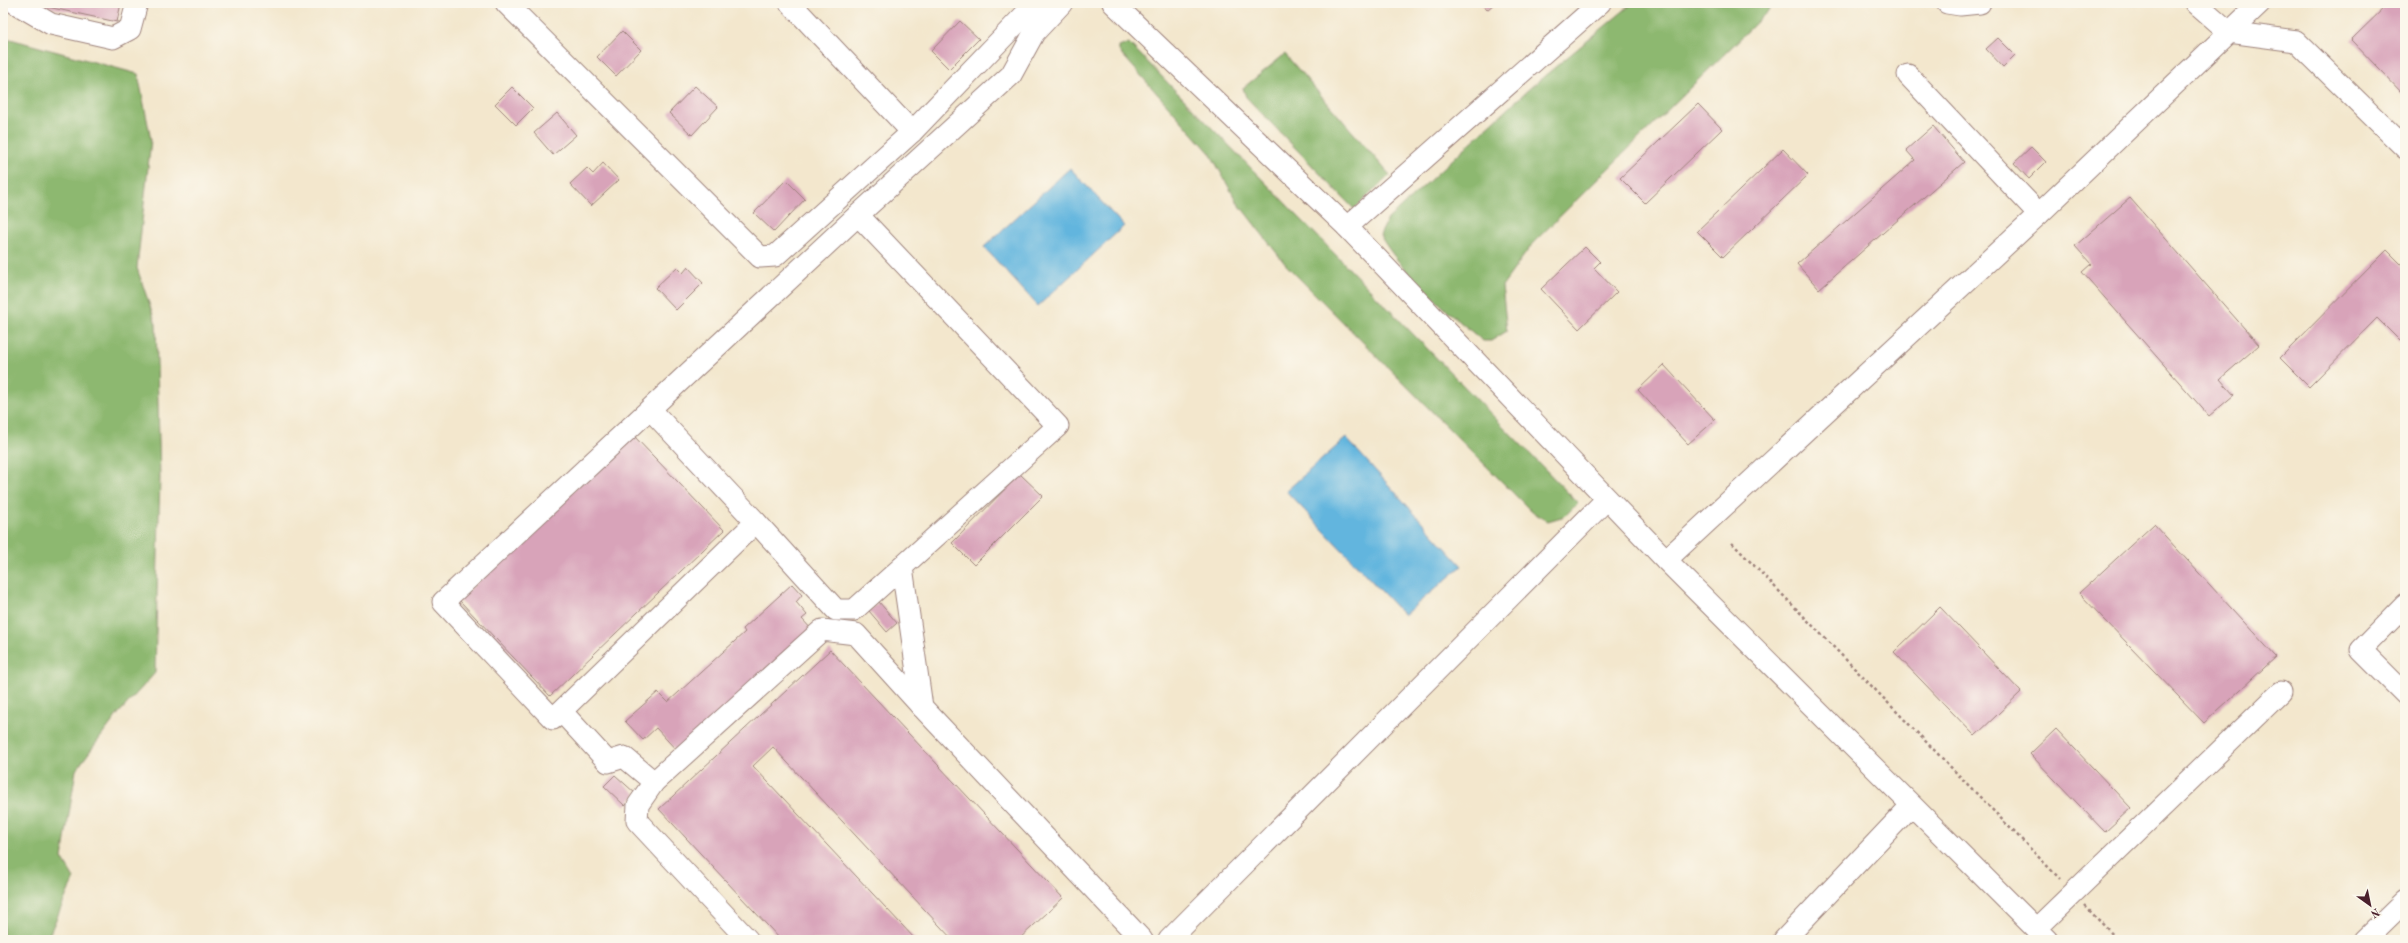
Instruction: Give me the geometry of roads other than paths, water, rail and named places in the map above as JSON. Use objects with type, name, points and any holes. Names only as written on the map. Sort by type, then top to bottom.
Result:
[{"type":"street","points":[[15,3],[51,24],[113,38],[130,29],[137,3]]},
{"type":"street","points":[[506,3],[760,257],[775,256],[912,132],[1036,3]]},
{"type":"street","points":[[790,3],[912,132]]},
{"type":"street","points":[[756,522],[562,712],[553,719],[443,602],[858,215],[1011,75],[1034,32],[1062,3]]},
{"type":"street","points":[[1112,3],[1347,227],[1666,560],[2041,934],[2074,894],[2281,692]]},
{"type":"street","points":[[1347,227],[1600,3]]},
{"type":"street","points":[[1947,3],[1960,6],[1980,3]]},
{"type":"street","points":[[2196,3],[2229,32],[2296,41],[2405,148]]},
{"type":"street","points":[[1666,560],[2038,214],[2260,3]]},
{"type":"street","points":[[1908,75],[2038,214]]},
{"type":"street","points":[[650,409],[836,610],[854,610],[1058,426],[858,215]]},
{"type":"street","points":[[1168,940],[1607,499]]},
{"type":"street","points":[[902,567],[922,707]]},
{"type":"street","points":[[2405,605],[2361,650],[2405,694]]},
{"type":"street","points":[[748,940],[637,822],[638,805],[654,782],[822,630],[856,634],[922,707],[1142,940]]},
{"type":"street","points":[[562,712],[608,762],[624,757],[654,782]]},
{"type":"street","points":[[1784,940],[1911,806]]},
{"type":"street","points":[[2365,940],[2405,901]]},
{"type":"water","points":[[1070,168],[1124,226],[1038,306],[984,247]]},
{"type":"water","points":[[1346,438],[1462,566],[1404,615],[1286,491]]}]
